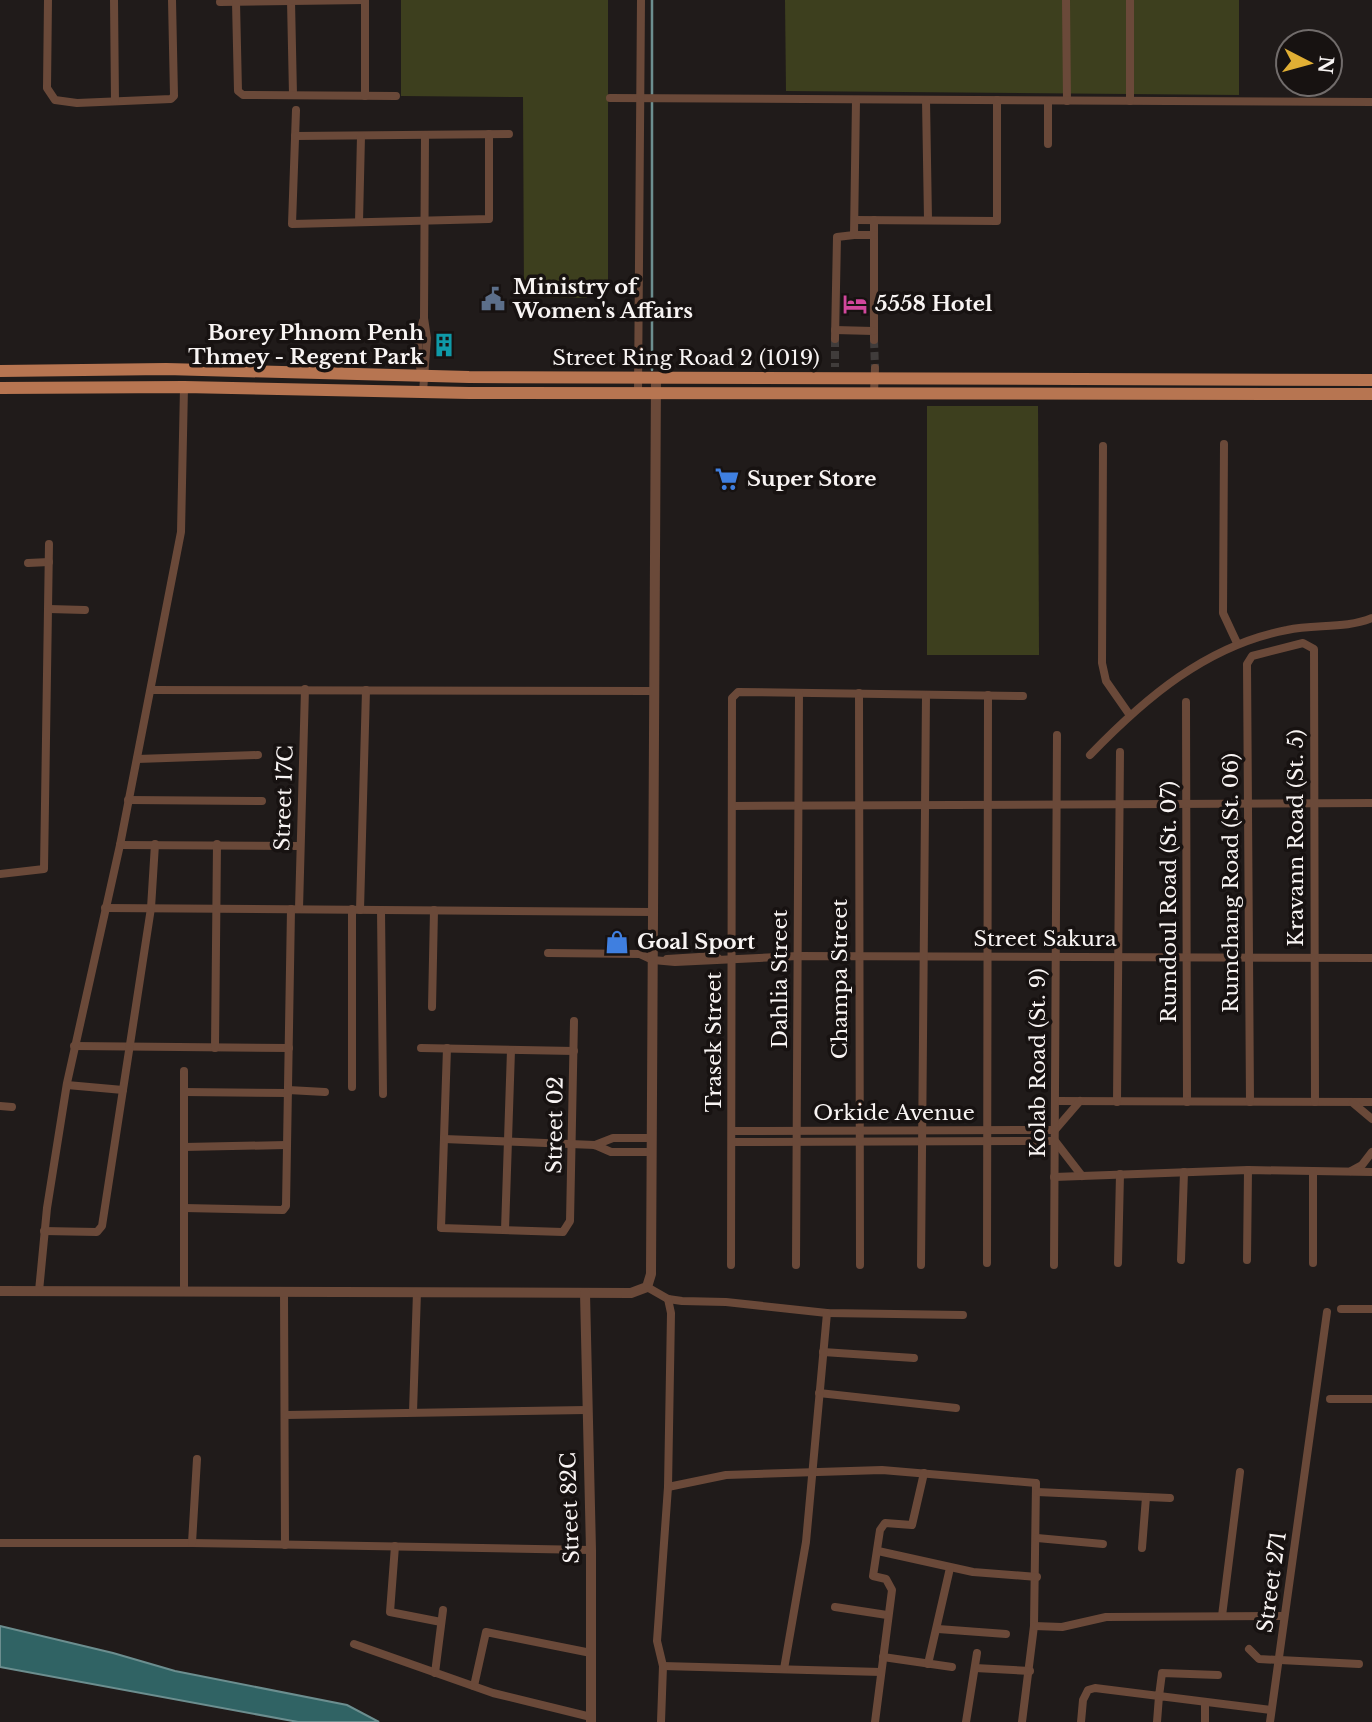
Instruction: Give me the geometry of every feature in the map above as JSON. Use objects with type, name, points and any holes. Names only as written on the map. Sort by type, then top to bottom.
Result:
[{"type":"main road","name":"Street Ring Road 2 (1019)","points":[[0,370],[155,369],[423,376],[638,377],[835,372],[1372,380]]},
{"type":"main road","name":"Street Ring Road 2 (1019)","points":[[0,388],[184,387],[638,393],[1372,394]]},
{"type":"street","points":[[48,0],[49,95],[55,100],[77,103],[170,99],[174,96],[172,0]]},
{"type":"street","points":[[114,0],[115,101]]},
{"type":"street","points":[[220,2],[365,0],[365,96]]},
{"type":"street","points":[[638,393],[641,0]]},
{"type":"street","points":[[1066,0],[1067,101]]},
{"type":"street","points":[[1130,0],[1130,101]]},
{"type":"street","points":[[291,1],[293,95]]},
{"type":"street","points":[[236,2],[238,91],[243,95],[396,96]]},
{"type":"street","points":[[610,99],[1372,102]]},
{"type":"street","points":[[854,235],[856,100]]},
{"type":"street","points":[[926,100],[928,220]]},
{"type":"street","points":[[855,220],[997,221],[997,100]]},
{"type":"street","points":[[1048,101],[1048,144]]},
{"type":"street","points":[[296,110],[292,224],[489,219],[489,134]]},
{"type":"street","points":[[295,136],[509,134]]},
{"type":"street","points":[[359,222],[361,135]]},
{"type":"street","points":[[423,392],[427,338],[424,318],[425,135]]},
{"type":"street","points":[[874,220],[874,235],[874,335],[835,335],[837,237],[874,235]]},
{"type":"street","points":[[874,393],[875,373]]},
{"type":"street","points":[[647,1287],[651,1274],[658,960],[653,912],[656,377]]},
{"type":"street","points":[[39,1291],[44,1231],[74,1046],[120,845],[181,532],[184,387]]},
{"type":"street","points":[[1224,444],[1223,612],[1237,643]]},
{"type":"street","points":[[1103,446],[1101,663],[1106,681],[1129,714]]},
{"type":"street","points":[[0,874],[44,869],[49,544]]},
{"type":"street","points":[[28,563],[49,562]]},
{"type":"street","points":[[49,609],[85,610]]},
{"type":"street","points":[[1090,755],[1129,714],[1185,673],[1237,643],[1287,630],[1350,624],[1372,617]]},
{"type":"street","name":"Kravann Road (St. 5)","points":[[1247,664],[1252,656],[1303,643],[1314,649],[1315,1102]]},
{"type":"street","name":"Rumchang Road (St. 06)","points":[[1247,664],[1250,1102]]},
{"type":"street","name":"Street 17C","points":[[184,1209],[283,1210],[286,1206],[289,1048],[305,689]]},
{"type":"street","points":[[151,690],[654,691]]},
{"type":"street","points":[[352,1087],[356,909],[366,690]]},
{"type":"street","points":[[799,693],[1023,696]]},
{"type":"street","name":"Trasek Street","points":[[731,1265],[732,698],[734,695],[799,693]]},
{"type":"street","name":"Dahlia Street","points":[[796,1265],[799,693]]},
{"type":"street","name":"Champa Street","points":[[859,693],[857,1142],[860,1265]]},
{"type":"street","points":[[921,1265],[926,695]]},
{"type":"street","points":[[987,1263],[988,695]]},
{"type":"street","name":"Rumdoul Road (St. 07)","points":[[1186,702],[1187,1102]]},
{"type":"street","name":"Kolab Road (St. 9)","points":[[1054,1265],[1057,735]]},
{"type":"street","points":[[1117,1101],[1119,752]]},
{"type":"street","points":[[137,759],[258,755]]},
{"type":"street","points":[[128,800],[262,802]]},
{"type":"street","points":[[732,806],[1372,803]]},
{"type":"street","points":[[44,1231],[100,1230],[151,908],[155,844]]},
{"type":"street","points":[[215,1048],[217,844]]},
{"type":"street","points":[[120,845],[300,846]]},
{"type":"street","points":[[104,908],[653,912]]},
{"type":"street","points":[[381,910],[383,1094]]},
{"type":"street","points":[[432,1007],[434,910]]},
{"type":"street","name":"Street Sakura","points":[[548,953],[640,954],[675,962],[715,961],[718,958]]},
{"type":"street","name":"Street Sakura","points":[[658,960],[675,956],[1372,958]]},
{"type":"street","name":"Street 02","points":[[505,1230],[563,1232],[568,1228],[574,1144],[574,1021]]},
{"type":"street","points":[[74,1046],[289,1048]]},
{"type":"street","points":[[421,1048],[574,1051]]},
{"type":"street","points":[[447,1048],[441,1228],[505,1230],[512,1050]]},
{"type":"street","points":[[184,1071],[184,1292]]},
{"type":"street","points":[[67,1085],[123,1090]]},
{"type":"street","points":[[184,1092],[325,1092]]},
{"type":"street","points":[[1055,1101],[1372,1102]]},
{"type":"street","points":[[1055,1130],[1080,1101]]},
{"type":"street","points":[[1353,1103],[1372,1119]]},
{"type":"street","points":[[0,1106],[12,1107]]},
{"type":"street","name":"Orkide Avenue","points":[[732,1131],[1055,1130]]},
{"type":"street","points":[[595,1145],[613,1138],[652,1139]]},
{"type":"street","points":[[444,1139],[595,1145],[611,1152],[652,1152]]},
{"type":"street","points":[[1055,1141],[1082,1176]]},
{"type":"street","name":"Orkide Avenue","points":[[732,1142],[1055,1141]]},
{"type":"street","points":[[184,1147],[286,1145]]},
{"type":"street","points":[[1348,1172],[1362,1164],[1372,1152]]},
{"type":"street","points":[[1055,1177],[1248,1170],[1372,1172]]},
{"type":"street","points":[[1247,1260],[1248,1170]]},
{"type":"street","points":[[1313,1171],[1313,1264]]},
{"type":"street","points":[[1181,1260],[1184,1172]]},
{"type":"street","points":[[1118,1263],[1120,1174]]},
{"type":"street","points":[[0,1291],[631,1293],[647,1287]]},
{"type":"street","points":[[647,1287],[668,1299],[827,1313],[963,1315]]},
{"type":"street","points":[[284,1292],[285,1545]]},
{"type":"street","points":[[413,1412],[417,1292]]},
{"type":"street","name":"Street 82C","points":[[585,1293],[586,1410],[592,1550],[591,1719]]},
{"type":"street","points":[[661,1722],[663,1666],[657,1641],[668,1487],[671,1313],[668,1299]]},
{"type":"street","points":[[1341,1309],[1372,1309]]},
{"type":"street","name":"Street 271","points":[[1270,1722],[1327,1312]]},
{"type":"street","points":[[784,1669],[814,1474],[827,1313]]},
{"type":"street","points":[[823,1352],[914,1358]]},
{"type":"street","points":[[819,1393],[956,1408]]},
{"type":"street","points":[[1330,1399],[1372,1399]]},
{"type":"street","points":[[286,1415],[586,1410]]},
{"type":"street","points":[[192,1542],[197,1459]]},
{"type":"street","points":[[668,1487],[726,1475],[882,1470],[1032,1482],[1037,1492],[1037,1577],[1030,1671],[1022,1722]]},
{"type":"street","points":[[1222,1616],[1240,1472]]},
{"type":"street","points":[[875,1722],[891,1584],[873,1576],[882,1525],[912,1525],[924,1473]]},
{"type":"street","points":[[1037,1492],[1170,1498]]},
{"type":"street","points":[[1142,1548],[1146,1497]]},
{"type":"street","points":[[1037,1538],[1103,1544]]},
{"type":"street","points":[[0,1543],[192,1542],[592,1550]]},
{"type":"street","points":[[395,1546],[390,1612],[441,1622]]},
{"type":"street","points":[[878,1551],[950,1568],[1037,1577]]},
{"type":"street","points":[[928,1664],[950,1568]]},
{"type":"street","points":[[835,1607],[887,1615]]},
{"type":"street","points":[[435,1673],[443,1610]]},
{"type":"street","points":[[1034,1626],[1062,1627],[1105,1617],[1284,1616]]},
{"type":"street","points":[[938,1629],[1006,1634]]},
{"type":"street","points":[[474,1686],[486,1632],[591,1653]]},
{"type":"street","points":[[354,1644],[474,1686],[591,1719]]},
{"type":"street","points":[[1249,1649],[1259,1659],[1359,1664]]},
{"type":"street","points":[[965,1722],[977,1653]]},
{"type":"street","points":[[883,1657],[952,1667]]},
{"type":"street","points":[[663,1666],[881,1672]]},
{"type":"street","points":[[975,1668],[1030,1671]]},
{"type":"street","points":[[1157,1722],[1162,1672],[1218,1675]]},
{"type":"street","points":[[1081,1722],[1083,1700],[1088,1690],[1095,1688],[1271,1710]]},
{"type":"street","points":[[1205,1703],[1205,1722]]},
{"type":"green space","points":[[401,0],[608,0],[608,289],[588,289],[587,298],[524,297],[523,97],[401,96]]},
{"type":"green space","points":[[785,0],[1239,0],[1239,95],[786,91]]},
{"type":"green space","points":[[927,406],[1038,406],[1039,655],[927,655]]},
{"type":"water","points":[[0,1626],[175,1671],[347,1705],[379,1722],[298,1722],[0,1667]]},
{"type":"waterway","points":[[652,0],[652,95]]},
{"type":"waterway","points":[[652,101],[652,370]]},
{"type":"tunnel","points":[[835,339],[835,367]]},
{"type":"tunnel","points":[[874,340],[875,368]]},
{"type":"place","name":"Ministry of Women's Affairs","points":[[493,299]]},
{"type":"place","name":"5558 Hotel","points":[[855,304]]},
{"type":"place","name":"Borey Phnom Penh Thmey - Regent Park","points":[[444,345]]},
{"type":"place","name":"Super Store","points":[[727,479]]},
{"type":"place","name":"Goal Sport","points":[[617,942]]}]
